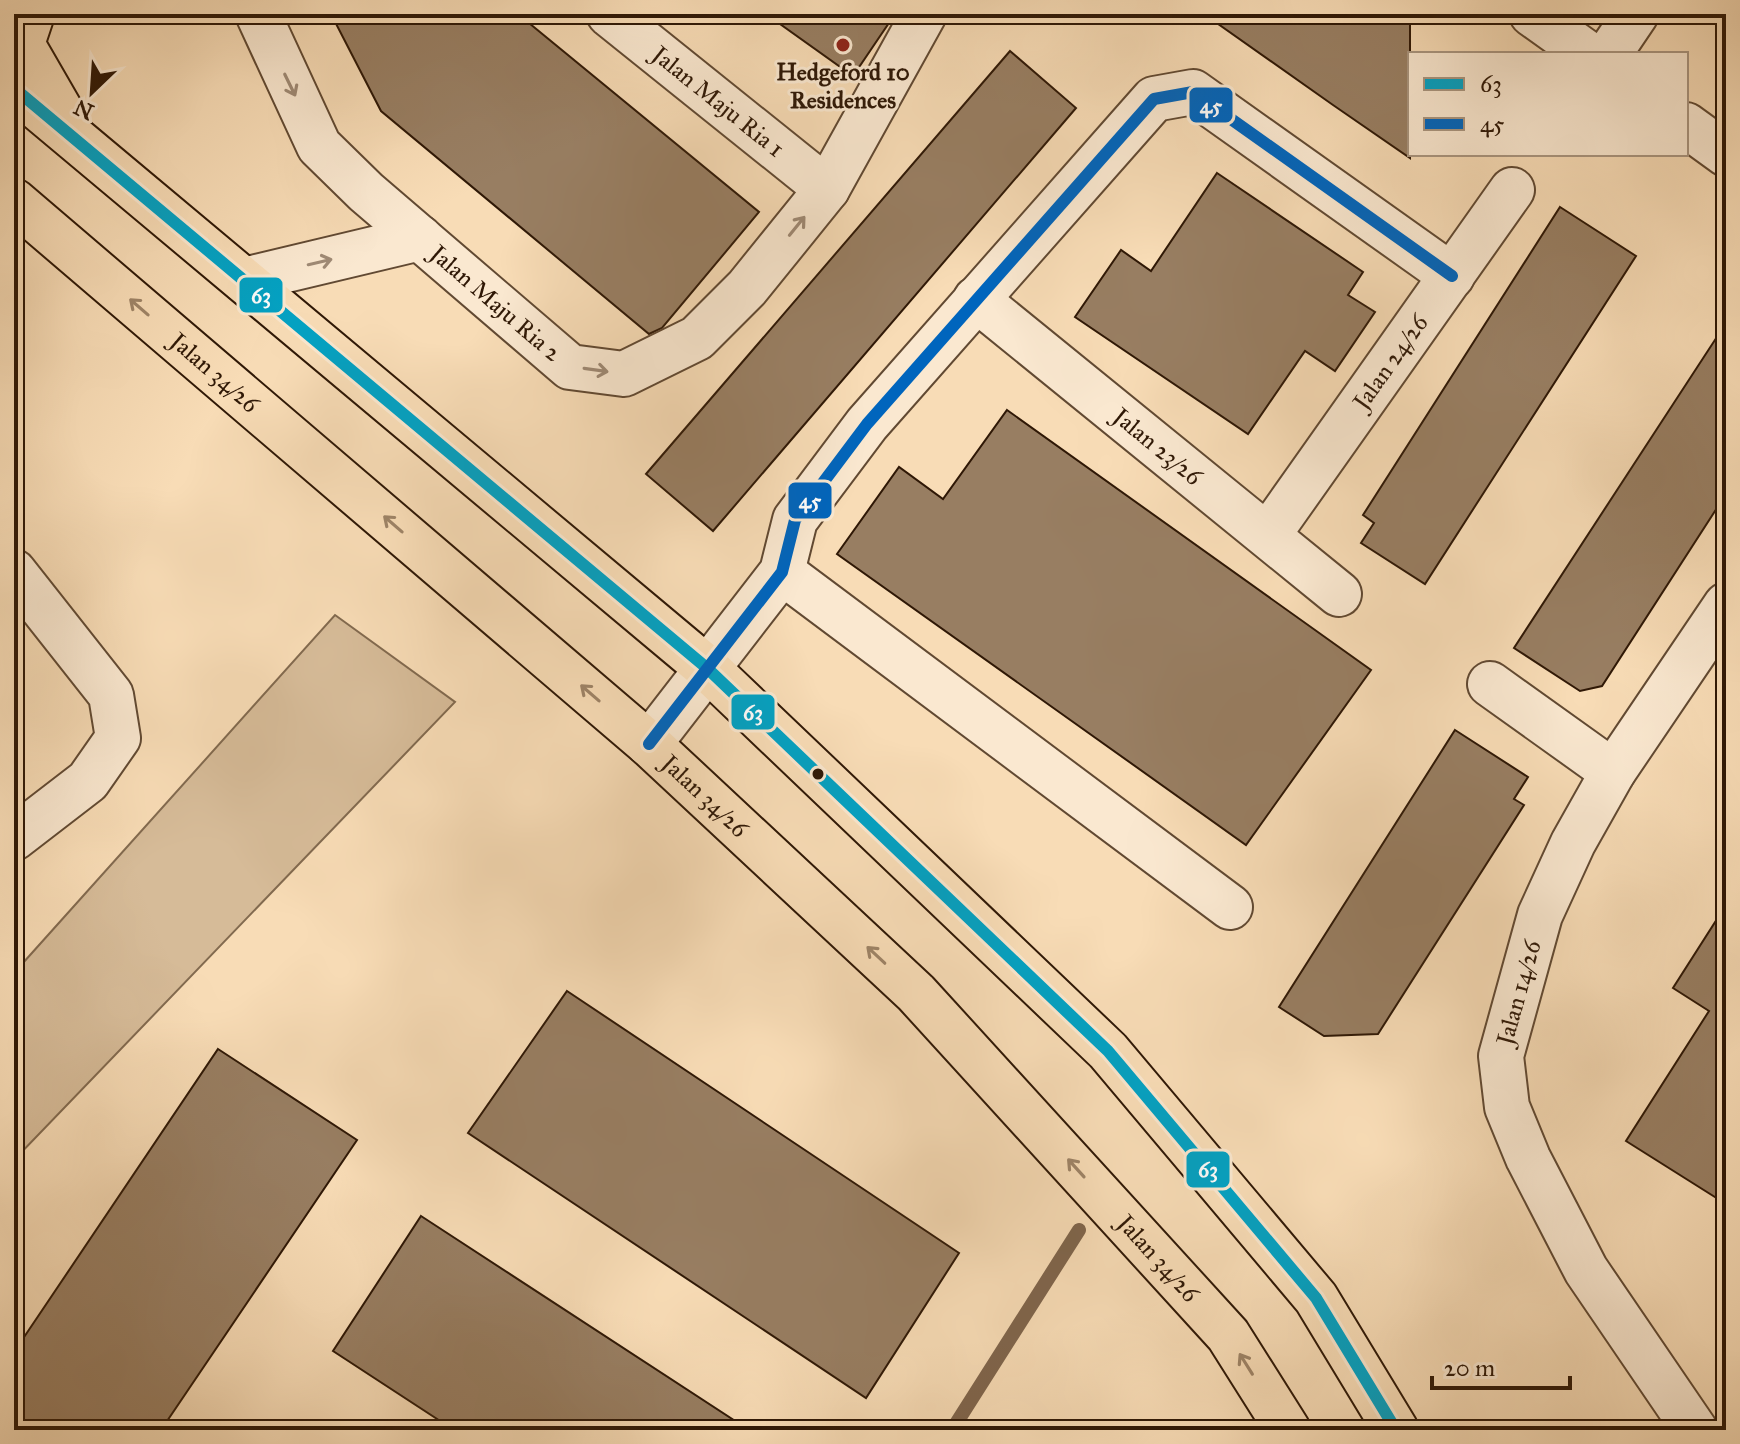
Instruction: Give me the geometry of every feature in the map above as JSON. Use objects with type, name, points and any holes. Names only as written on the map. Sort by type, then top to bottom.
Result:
[{"type":"main road","points":[[32,14],[22,44],[54,103],[93,155]]},
{"type":"main road","points":[[14,88],[708,669],[1108,1051],[1316,1298],[1396,1430]]},
{"type":"main road","name":"Jalan 34/26","points":[[14,201],[649,744],[916,993],[1228,1335],[1288,1430]]},
{"type":"street","name":"Jalan Maju Ria 2","points":[[258,14],[319,146],[570,367],[624,374],[697,338],[747,288],[827,189],[924,14]]},
{"type":"street","name":"Jalan Maju Ria 1","points":[[609,14],[827,189]]},
{"type":"street","points":[[1532,14],[1585,52]]},
{"type":"street","points":[[1610,52],[1636,14]]},
{"type":"street","points":[[649,744],[782,572],[795,520],[867,424],[1154,99],[1193,92],[1452,276]]},
{"type":"street","name":"Jalan 24/26","points":[[1268,535],[1512,190]]},
{"type":"street","points":[[244,280],[420,238]]},
{"type":"street","name":"Jalan 23/26","points":[[976,299],[1339,594]]},
{"type":"street","points":[[14,572],[111,695],[118,738],[88,781],[14,838]]},
{"type":"street","points":[[782,572],[1230,907]]},
{"type":"street","name":"Jalan 14/26","points":[[1695,1430],[1586,1270],[1528,1158],[1507,1107],[1501,1056],[1518,984],[1540,915],[1613,772],[1726,605]]},
{"type":"street","points":[[1490,684],[1613,772]]},
{"type":"shaded area","points":[[335,615],[455,702],[14,1160],[14,973]]},
{"type":"building","points":[[331,14],[518,14],[759,212],[662,328],[649,334],[381,111]]},
{"type":"building","name":"Hedgeford 10 Residences","points":[[766,14],[895,14],[853,76]]},
{"type":"building","points":[[1204,14],[1410,14],[1410,158]]},
{"type":"building","points":[[1010,51],[1076,108],[713,531],[646,474]]},
{"type":"building","points":[[1217,173],[1363,272],[1348,295],[1375,312],[1335,371],[1305,351],[1248,434],[1075,317],[1121,250],[1151,271]]},
{"type":"building","points":[[1560,207],[1636,256],[1425,584],[1361,543],[1374,523],[1363,515]]},
{"type":"building","points":[[1726,323],[1726,494],[1602,686],[1580,691],[1514,648]]},
{"type":"building","points":[[1007,410],[1371,670],[1246,845],[837,554],[899,467],[943,499]]},
{"type":"building","points":[[1455,730],[1528,777],[1514,799],[1524,805],[1378,1034],[1324,1036],[1279,1007]]},
{"type":"building","points":[[1726,905],[1726,1204],[1626,1141],[1709,1011],[1673,988]]},
{"type":"building","points":[[567,991],[959,1253],[866,1398],[468,1133]]},
{"type":"building","points":[[218,1049],[357,1140],[161,1430],[14,1430],[14,1352]]},
{"type":"building","points":[[421,1216],[749,1430],[454,1430],[333,1351]]},
{"type":"waterway","points":[[952,1430],[1079,1230]]},
{"type":"transit line","name":"63","points":[[14,88],[708,669],[1108,1051],[1316,1298],[1396,1430]]},
{"type":"transit line","name":"45","points":[[649,744],[782,572],[795,520],[867,424],[1154,99],[1193,92],[1452,276]]},
{"type":"place","name":"Hedgeford 10 Residences","points":[[843,45]]}]
